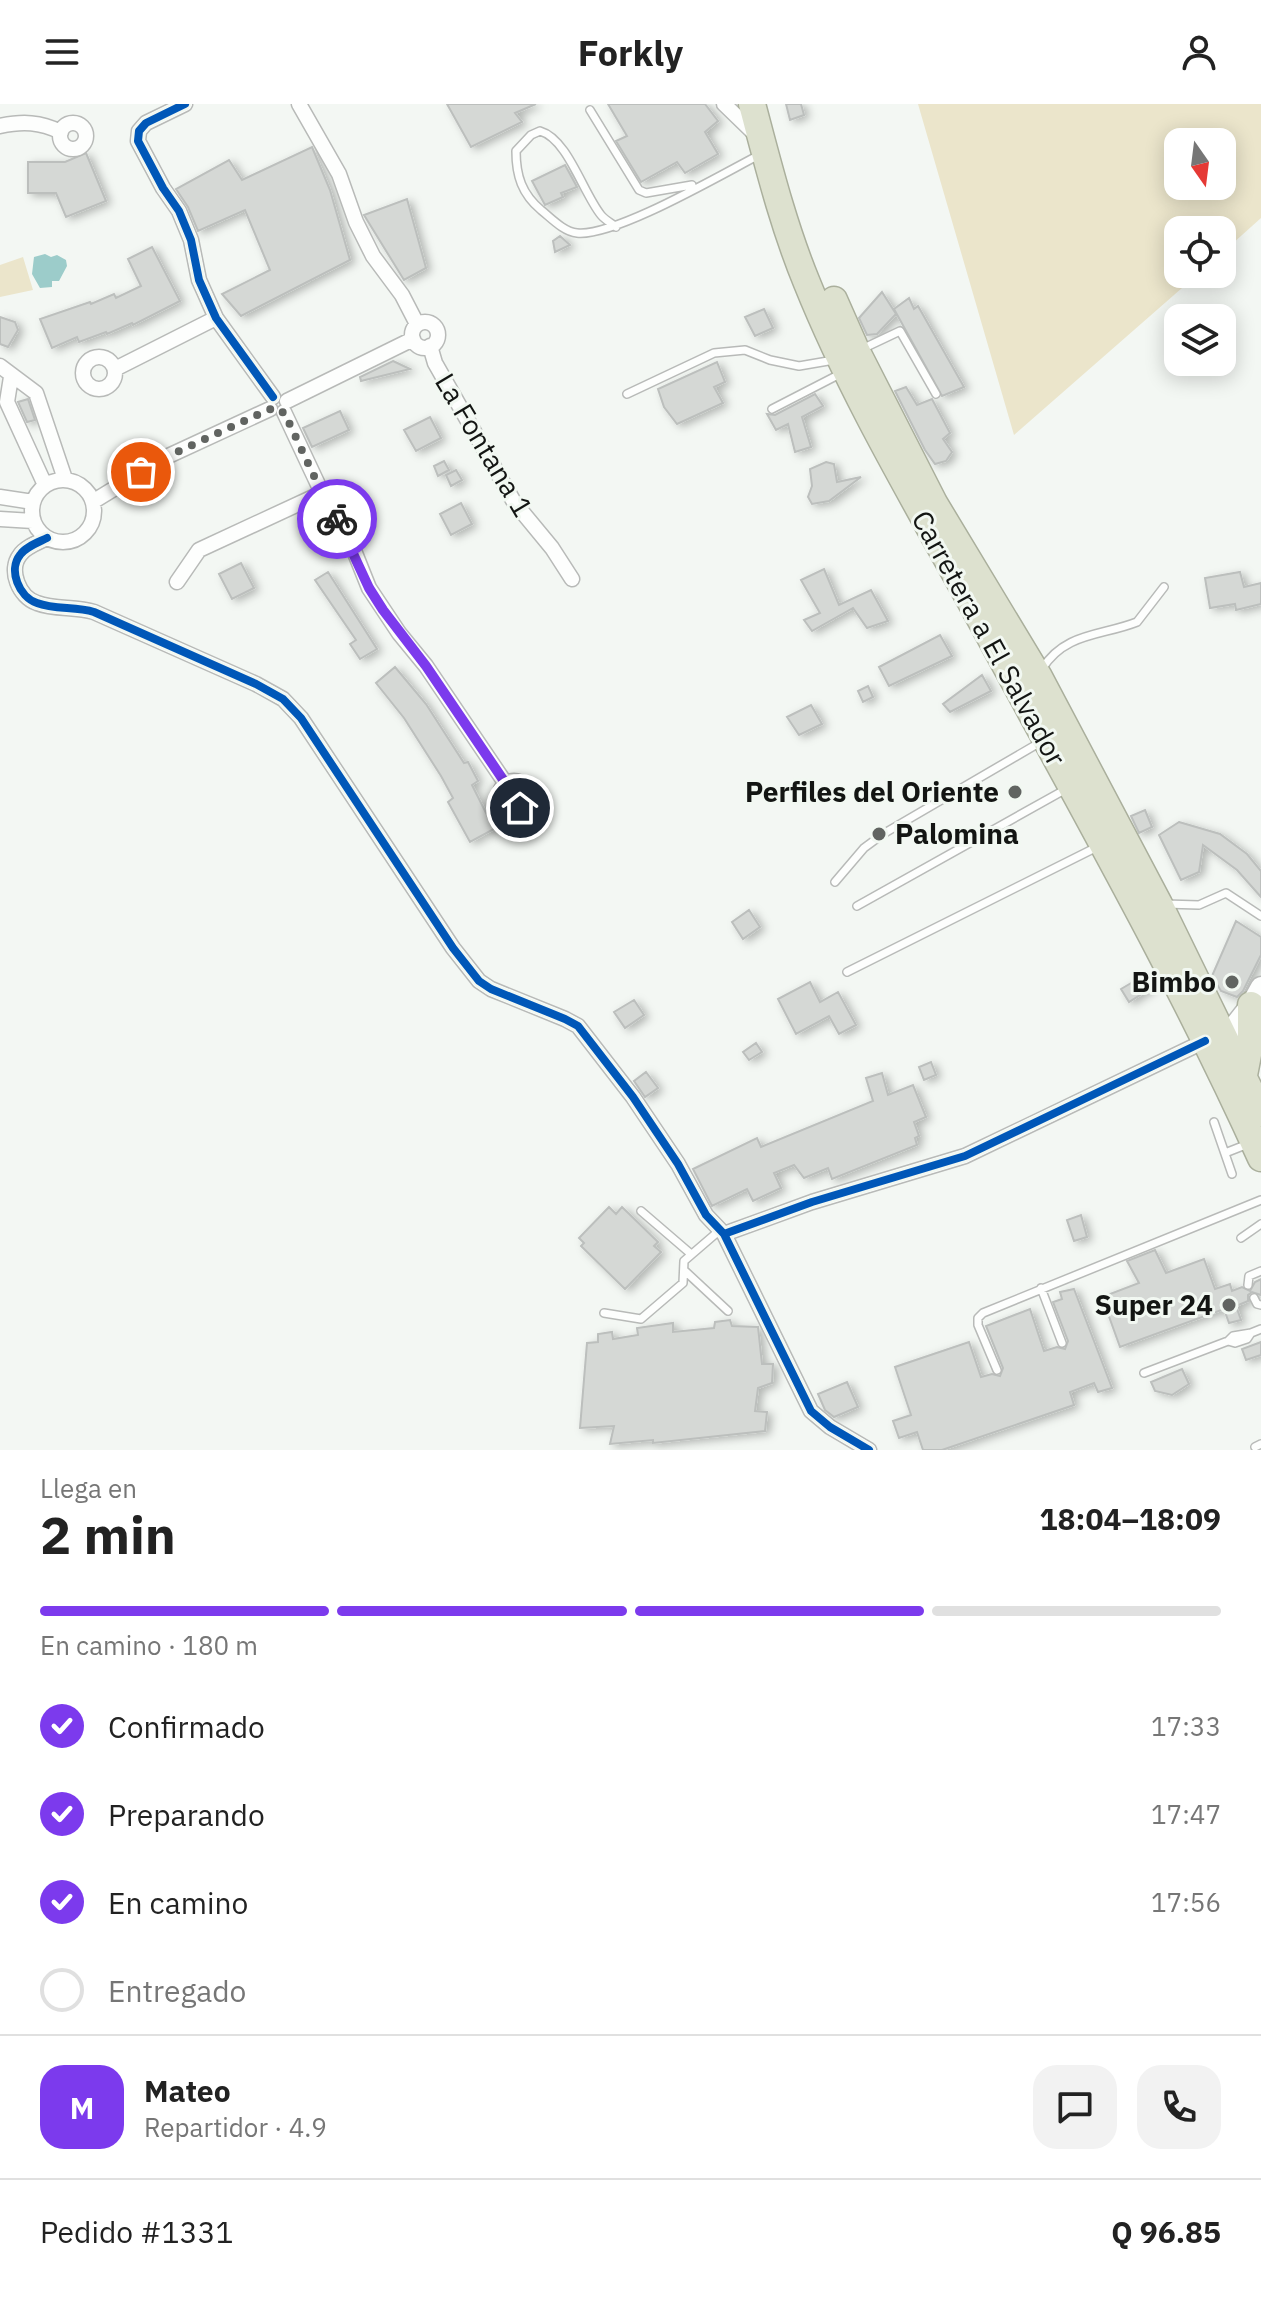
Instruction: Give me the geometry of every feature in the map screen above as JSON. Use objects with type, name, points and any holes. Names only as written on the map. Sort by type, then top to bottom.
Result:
[{"type":"highway","name":"Carretera a El Salvador","points":[[752,104],[806,282],[848,361],[1039,677],[1103,843],[1216,1033],[1250,1077],[1261,1113]]},
{"type":"highway","name":"Carretera a El Salvador","points":[[766,104],[780,156],[822,274],[848,361],[884,448],[1044,740],[1082,784],[1159,904],[1216,1033],[1257,1150]]},
{"type":"highway","points":[[1027,709],[1037,701],[1041,703],[1077,763],[1082,784]]},
{"type":"highway","points":[[1216,1033],[1236,1020],[1256,999]]},
{"type":"highway","points":[[1250,1077],[1256,999]]},
{"type":"street","points":[[185,104],[146,123],[139,131],[138,141],[179,211],[191,240],[199,280],[216,318],[278,405],[340,524],[369,588],[506,784]]},
{"type":"street","points":[[92,498],[164,458],[278,405],[415,332],[425,322],[436,328],[436,340],[430,346],[422,347],[415,332],[402,295],[373,256],[356,222],[339,174],[299,104]]},
{"type":"street","points":[[724,104],[763,146]]},
{"type":"street","points":[[0,126],[26,122],[43,124],[61,132]]},
{"type":"street","points":[[115,369],[216,318]]},
{"type":"street","name":"La Fontana 1","points":[[430,346],[435,363],[514,502],[552,548],[572,579]]},
{"type":"street","points":[[6,372],[36,393],[65,479]]},
{"type":"street","points":[[6,372],[7,402],[45,485]]},
{"type":"street","points":[[65,479],[77,482],[92,498],[94,520],[83,536],[65,542],[47,538],[33,521],[33,502],[45,485],[65,479]]},
{"type":"street","points":[[177,582],[199,550],[322,493]]},
{"type":"street","points":[[0,497],[33,502]]},
{"type":"street","points":[[0,519],[33,521]]},
{"type":"street","points":[[47,538],[20,553],[15,567],[16,582],[26,596],[36,603],[79,607],[94,612],[256,684],[283,699],[301,718],[453,948],[479,981],[578,1026],[612,1067],[656,1130],[706,1215],[722,1232],[811,1411],[830,1427],[869,1450]]},
{"type":"street","points":[[722,1232],[965,1156],[1216,1033]]},
{"type":"lane","points":[[590,110],[639,190],[646,193],[702,183]]},
{"type":"lane","points":[[616,227],[602,216],[561,147],[550,136],[540,131],[531,135],[516,151],[516,169],[529,200],[561,226],[575,233],[616,227],[702,183],[763,146]]},
{"type":"lane","points":[[772,409],[900,331],[936,394]]},
{"type":"lane","points":[[627,394],[714,353],[745,350],[770,360],[799,366],[848,361]]},
{"type":"lane","points":[[1039,677],[1045,664],[1065,645],[1100,630],[1137,622],[1164,587]]},
{"type":"lane","points":[[835,882],[864,848],[883,834],[1044,740]]},
{"type":"lane","points":[[857,906],[1082,784]]},
{"type":"lane","points":[[847,972],[1103,843]]},
{"type":"lane","points":[[1159,904],[1199,905],[1226,893],[1261,916]]},
{"type":"lane","points":[[1214,1122],[1232,1174]]},
{"type":"lane","points":[[1225,1153],[1257,1150]]},
{"type":"lane","points":[[997,1370],[978,1325],[978,1318],[983,1313],[1261,1200]]},
{"type":"lane","points":[[641,1211],[691,1254]]},
{"type":"lane","points":[[1241,1238],[1261,1224]]},
{"type":"lane","points":[[604,1313],[641,1319],[683,1283],[684,1261],[722,1232]]},
{"type":"lane","points":[[685,1271],[728,1311]]},
{"type":"lane","points":[[1248,1285],[1249,1276],[1261,1271]]},
{"type":"lane","points":[[1041,1288],[1062,1343]]},
{"type":"lane","points":[[1254,1298],[1261,1305]]},
{"type":"lane","points":[[1144,1373],[1228,1341],[1233,1336],[1261,1329]]},
{"type":"shaded area","points":[[918,104],[1261,104],[1261,218],[1236,240],[1236,216],[1164,216],[1164,288],[1182,288],[1014,435]]},
{"type":"shaded area","points":[[23,257],[33,290],[0,297],[0,265]]},
{"type":"water","points":[[45,254],[51,257],[57,255],[66,260],[67,266],[59,281],[52,281],[52,287],[40,288],[32,274],[34,257]]},
{"type":"building","points":[[447,104],[536,104],[515,113],[522,122],[471,147]]},
{"type":"building","points":[[608,104],[705,104],[718,121],[705,132],[718,154],[685,173],[677,162],[641,182],[616,141],[627,136]]},
{"type":"building","points":[[786,104],[801,104],[804,115],[790,120]]},
{"type":"building","points":[[312,147],[330,190],[350,260],[241,316],[222,294],[270,270],[245,210],[198,231],[176,189],[229,160],[242,180]]},
{"type":"building","points":[[86,153],[106,201],[66,217],[56,193],[28,193],[28,162],[65,162]]},
{"type":"building","points":[[565,165],[577,187],[561,193],[563,197],[545,205],[532,181]]},
{"type":"building","points":[[407,199],[426,268],[404,280],[364,215]]},
{"type":"building","points":[[560,236],[570,245],[555,252],[553,241]]},
{"type":"building","points":[[152,247],[180,301],[133,325],[79,342],[77,337],[52,348],[40,319],[114,294],[116,298],[141,286],[128,259]]},
{"type":"building","points":[[882,292],[896,314],[877,334],[867,335],[859,318]]},
{"type":"building","points":[[909,298],[914,309],[918,306],[964,387],[942,396],[894,309]]},
{"type":"building","points":[[764,309],[773,328],[755,336],[745,317]]},
{"type":"building","points":[[0,317],[15,322],[18,330],[8,347],[0,344]]},
{"type":"building","points":[[393,361],[410,369],[361,381],[360,377]]},
{"type":"building","points":[[717,362],[725,382],[714,387],[723,403],[677,424],[664,407],[658,389]]},
{"type":"building","points":[[906,387],[917,405],[932,399],[950,433],[943,439],[952,452],[946,461],[935,464],[925,450],[895,391]]},
{"type":"building","points":[[815,394],[823,406],[802,417],[811,447],[795,452],[788,424],[776,430],[767,414],[775,415]]},
{"type":"building","points":[[28,399],[35,420],[27,422],[18,402]]},
{"type":"building","points":[[340,411],[349,430],[312,447],[303,428]]},
{"type":"building","points":[[430,417],[441,438],[416,451],[404,430]]},
{"type":"building","points":[[444,461],[449,470],[438,476],[434,466]]},
{"type":"building","points":[[826,462],[834,464],[837,482],[861,477],[829,501],[812,504],[808,497],[812,486],[810,469]]},
{"type":"building","points":[[456,470],[462,480],[451,486],[446,475]]},
{"type":"building","points":[[461,503],[472,524],[451,535],[440,514]]},
{"type":"building","points":[[241,563],[254,588],[232,599],[219,574]]},
{"type":"building","points":[[824,569],[839,605],[871,590],[888,621],[867,628],[853,608],[812,631],[804,620],[820,613],[801,580]]},
{"type":"building","points":[[328,572],[377,649],[360,659],[350,644],[356,640],[315,580]]},
{"type":"building","points":[[1240,572],[1244,587],[1261,583],[1261,604],[1236,610],[1235,604],[1210,608],[1205,578]]},
{"type":"building","points":[[940,635],[952,656],[889,686],[879,667]]},
{"type":"building","points":[[395,667],[426,704],[478,781],[472,785],[494,829],[470,842],[448,802],[453,798],[441,776],[404,718],[376,683]]},
{"type":"building","points":[[982,675],[991,691],[950,712],[943,704]]},
{"type":"building","points":[[868,686],[873,697],[863,702],[858,691]]},
{"type":"building","points":[[811,705],[822,724],[799,735],[787,717]]},
{"type":"building","points":[[1145,810],[1152,827],[1139,833],[1131,816]]},
{"type":"building","points":[[1179,822],[1220,834],[1247,854],[1261,871],[1261,897],[1237,870],[1203,845],[1199,872],[1181,880],[1159,835]]},
{"type":"building","points":[[749,910],[760,927],[743,939],[732,922]]},
{"type":"building","points":[[1236,921],[1261,937],[1261,955],[1237,997],[1221,991],[1212,976]]},
{"type":"building","points":[[1143,976],[1151,988],[1129,1002],[1121,989]]},
{"type":"building","points":[[810,982],[820,1002],[838,992],[856,1025],[839,1034],[829,1016],[796,1034],[778,999]]},
{"type":"building","points":[[634,1000],[644,1015],[625,1028],[614,1012]]},
{"type":"building","points":[[756,1043],[762,1052],[749,1060],[743,1052]]},
{"type":"building","points":[[931,1062],[936,1075],[924,1080],[919,1067]]},
{"type":"building","points":[[646,1072],[658,1088],[645,1097],[634,1081]]},
{"type":"building","points":[[882,1073],[888,1095],[913,1085],[926,1117],[914,1122],[919,1136],[915,1138],[917,1145],[832,1179],[828,1168],[804,1178],[794,1165],[774,1173],[781,1188],[753,1201],[747,1189],[712,1206],[693,1169],[757,1138],[761,1147],[873,1101],[866,1078]]},
{"type":"building","points":[[609,1207],[616,1214],[622,1207],[658,1242],[654,1246],[661,1252],[625,1289],[581,1246],[584,1243],[579,1238]]},
{"type":"building","points":[[1081,1215],[1087,1237],[1074,1241],[1067,1220]]},
{"type":"building","points":[[1155,1250],[1166,1273],[1204,1259],[1215,1289],[1230,1284],[1232,1291],[1242,1287],[1250,1291],[1261,1279],[1261,1295],[1252,1292],[1248,1295],[1248,1301],[1236,1306],[1241,1320],[1229,1323],[1224,1309],[1120,1347],[1102,1297],[1139,1283],[1127,1261]]},
{"type":"building","points":[[1074,1289],[1112,1388],[1098,1392],[1094,1383],[1070,1392],[1074,1405],[942,1450],[923,1450],[917,1432],[899,1438],[893,1421],[911,1415],[895,1367],[969,1342],[981,1377],[992,1374],[1000,1376],[1003,1368],[986,1326],[1030,1309],[1044,1351],[1057,1347],[1065,1349],[1068,1341],[1053,1302],[1062,1299],[1060,1292]]},
{"type":"building","points":[[730,1320],[732,1326],[758,1327],[762,1364],[773,1364],[772,1383],[758,1388],[755,1411],[767,1412],[765,1431],[653,1443],[653,1440],[610,1444],[614,1426],[580,1428],[587,1343],[598,1342],[598,1334],[612,1332],[613,1339],[638,1335],[637,1328],[673,1323],[673,1332],[714,1328],[715,1322]]},
{"type":"building","points":[[1261,1342],[1261,1355],[1246,1360],[1242,1349]]},
{"type":"building","points":[[1182,1369],[1189,1384],[1172,1395],[1155,1391],[1151,1382]]},
{"type":"building","points":[[847,1382],[858,1407],[834,1417],[825,1410],[818,1394]]},
{"type":"cycle path","points":[[185,104],[146,123],[139,131],[138,141],[179,211],[191,240],[199,280],[216,318],[273,397]]},
{"type":"cycle path","points":[[47,538],[25,550],[15,568],[17,582],[31,600],[51,607],[94,612],[256,684],[283,699],[301,718],[453,948],[479,981],[578,1026],[633,1097],[678,1164],[706,1215],[724,1234],[811,1411],[830,1427],[869,1450]]},
{"type":"cycle path","points":[[724,1234],[812,1202],[965,1156],[1205,1041]]},
{"type":"way so far","points":[[141,472],[164,458],[270,409],[276,414],[284,412],[337,519]]},
{"type":"place","name":"Perfiles del Oriente","points":[[1015,792]]},
{"type":"place","name":"Palomina","points":[[879,834]]},
{"type":"place","name":"Bimbo","points":[[1232,982]]},
{"type":"place","name":"Super 24","points":[[1229,1305]]},
{"type":"route","points":[[337,519],[369,588],[383,610],[426,666],[506,784],[500,795],[503,804],[511,809],[520,808]]}]
